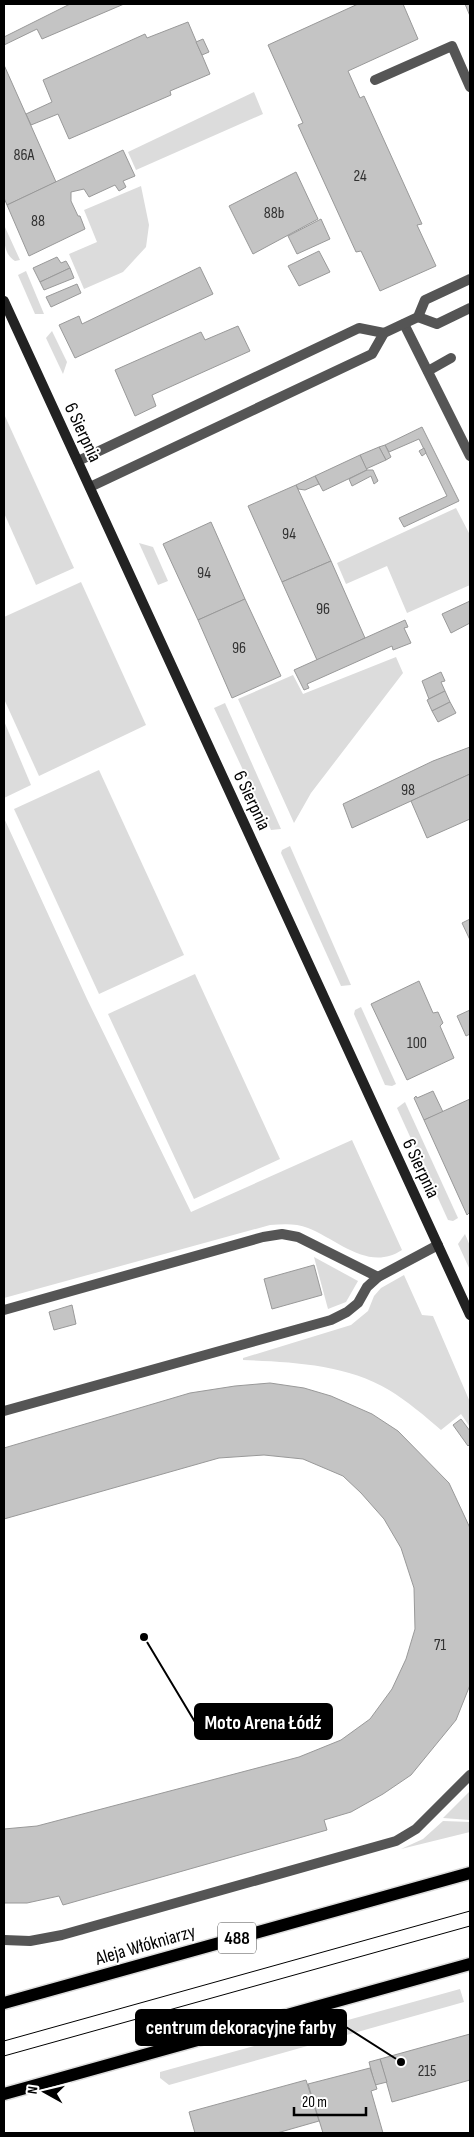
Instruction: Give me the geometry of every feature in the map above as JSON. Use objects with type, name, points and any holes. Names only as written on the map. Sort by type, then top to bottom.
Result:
[{"type":"main road","name":"Aleja Włókniarzy","points":[[4,2003],[470,1873]]},
{"type":"main road","points":[[4,2094],[470,1964]]},
{"type":"street","name":"6 Sierpnia","points":[[4,301],[470,1315]]},
{"type":"lane","points":[[375,80],[452,46],[470,87]]},
{"type":"lane","points":[[78,461],[360,328],[384,333],[404,324],[418,317],[425,300],[470,279]]},
{"type":"lane","points":[[418,317],[436,324],[470,308]]},
{"type":"lane","points":[[404,324],[470,456]]},
{"type":"lane","points":[[90,486],[372,354],[384,333]]},
{"type":"lane","points":[[428,371],[451,358]]},
{"type":"lane","points":[[4,1310],[263,1237],[282,1234],[298,1237],[378,1277]]},
{"type":"lane","points":[[4,1411],[331,1320],[358,1304],[367,1287],[378,1277],[438,1245]]},
{"type":"lane","points":[[4,1940],[30,1941],[70,1933],[396,1841],[416,1829],[470,1775]]},
{"type":"shaded area","points":[[254,92],[263,114],[136,170],[128,152]]},
{"type":"shaded area","points":[[141,186],[149,225],[146,247],[123,272],[84,289],[69,254],[97,242],[84,210]]},
{"type":"shaded area","points":[[4,225],[20,260],[15,261],[6,250]]},
{"type":"shaded area","points":[[26,271],[44,314],[35,314],[18,275]]},
{"type":"shaded area","points":[[52,331],[67,362],[63,374],[46,338]]},
{"type":"shaded area","points":[[4,414],[74,568],[36,585],[4,513]]},
{"type":"shaded area","points":[[456,508],[470,535],[470,585],[407,613],[387,566],[346,584],[337,563]]},
{"type":"shaded area","points":[[139,543],[153,547],[168,581],[158,585]]},
{"type":"shaded area","points":[[81,582],[146,725],[39,776],[4,699],[4,617]]},
{"type":"shaded area","points":[[396,657],[403,673],[311,793],[294,823],[238,699],[293,675],[303,694]]},
{"type":"shaded area","points":[[225,703],[281,829],[271,830],[214,708]]},
{"type":"shaded area","points":[[4,721],[31,785],[4,798]]},
{"type":"shaded area","points":[[99,770],[184,955],[99,994],[14,809]]},
{"type":"shaded area","points":[[4,818],[87,999],[191,1212],[352,1140],[402,1250],[390,1256],[378,1258],[366,1256],[354,1252],[303,1226],[289,1224],[270,1225],[4,1298]]},
{"type":"shaded area","points":[[290,846],[351,985],[341,986],[281,853],[282,850]]},
{"type":"shaded area","points":[[195,974],[280,1159],[194,1199],[108,1014]]},
{"type":"shaded area","points":[[361,1007],[396,1084],[392,1086],[385,1085],[354,1014],[355,1010]]},
{"type":"shaded area","points":[[405,1102],[458,1218],[453,1221],[448,1220],[397,1108]]},
{"type":"shaded area","points":[[465,1234],[470,1246],[470,1270],[458,1244]]},
{"type":"shaded area","points":[[314,1257],[358,1281],[346,1302],[328,1309]]},
{"type":"shaded area","points":[[404,1275],[422,1315],[433,1316],[470,1402],[470,1427],[461,1414],[441,1430],[396,1394],[372,1381],[355,1375],[318,1366],[243,1360],[243,1358],[351,1325],[368,1311],[374,1296],[381,1288]]},
{"type":"shaded area","points":[[470,1791],[470,1820],[443,1818]]},
{"type":"shaded area","points":[[443,1821],[470,1822],[470,1832],[401,1849],[423,1839]]},
{"type":"shaded area","points":[[460,1989],[464,2002],[169,2085],[160,2078],[160,2072]]},
{"type":"building","points":[[70,4],[124,4],[42,39],[37,29],[4,45],[4,37]]},
{"type":"building","points":[[358,4],[403,4],[418,39],[348,71],[360,98],[364,96],[422,224],[417,225],[436,266],[380,291],[361,251],[356,252],[298,125],[303,123],[268,45]]},
{"type":"building","points":[[465,4],[470,4],[470,16]]},
{"type":"building","points":[[188,22],[210,74],[170,91],[171,95],[69,139],[58,114],[31,125],[26,114],[52,102],[43,80],[145,34],[147,38]]},
{"type":"building","points":[[203,39],[209,52],[202,55],[196,42]]},
{"type":"building","points":[[4,65],[56,182],[7,205],[4,198]]},
{"type":"building","points":[[123,150],[135,176],[123,181],[126,187],[119,191],[115,185],[89,197],[84,189],[71,192],[71,201],[85,229],[29,256],[7,205]]},
{"type":"building","points":[[296,172],[318,219],[253,254],[229,206]]},
{"type":"building","points":[[321,219],[330,239],[297,254],[288,236]]},
{"type":"building","points":[[319,251],[330,272],[299,286],[288,266]]},
{"type":"building","points":[[57,257],[61,263],[66,261],[70,268],[40,282],[33,268]]},
{"type":"building","points":[[200,267],[213,294],[75,358],[59,325],[79,316],[82,324]]},
{"type":"building","points":[[70,268],[74,278],[44,290],[40,282]]},
{"type":"building","points":[[77,284],[81,293],[51,307],[46,297]]},
{"type":"building","points":[[238,326],[250,351],[152,395],[156,406],[135,416],[115,370],[201,332],[205,340]]},
{"type":"building","points":[[422,427],[459,501],[404,527],[399,518],[447,496],[419,439],[389,452],[385,445]]},
{"type":"building","points":[[385,445],[391,457],[386,460],[379,447]]},
{"type":"building","points":[[379,447],[386,460],[366,469],[360,455]]},
{"type":"building","points":[[424,448],[426,453],[422,456],[419,451]]},
{"type":"building","points":[[360,455],[367,470],[323,491],[315,476]]},
{"type":"building","points":[[367,470],[373,470],[378,481],[374,484],[371,476],[352,486],[349,479]]},
{"type":"building","points":[[315,476],[319,484],[305,490],[298,489],[296,485]]},
{"type":"building","points":[[296,485],[331,561],[282,582],[248,506]]},
{"type":"building","points":[[211,522],[245,599],[198,620],[163,544]]},
{"type":"building","points":[[331,561],[365,638],[317,660],[282,582]]},
{"type":"building","points":[[245,599],[281,676],[232,698],[198,620]]},
{"type":"building","points":[[470,601],[470,623],[451,633],[442,614]]},
{"type":"building","points":[[405,620],[408,627],[404,628],[411,643],[393,650],[392,646],[307,684],[309,688],[304,690],[294,670]]},
{"type":"building","points":[[441,672],[445,681],[441,682],[445,691],[429,699],[422,681]]},
{"type":"building","points":[[445,691],[450,702],[432,711],[427,700]]},
{"type":"building","points":[[450,702],[456,713],[438,722],[432,711]]},
{"type":"building","points":[[470,747],[470,774],[352,828],[343,804],[433,761]]},
{"type":"building","points":[[470,774],[470,819],[427,838],[411,801]]},
{"type":"building","points":[[470,919],[470,940],[462,923]]},
{"type":"building","points":[[419,981],[433,1013],[438,1012],[443,1023],[440,1026],[454,1058],[407,1080],[371,1004]]},
{"type":"building","points":[[470,1010],[470,1034],[466,1036],[457,1016]]},
{"type":"building","points":[[433,1091],[443,1112],[424,1120],[414,1098]]},
{"type":"building","points":[[470,1099],[470,1212],[467,1215],[424,1120]]},
{"type":"building","points":[[314,1265],[322,1295],[272,1309],[264,1279]]},
{"type":"building","points":[[72,1305],[76,1324],[54,1330],[49,1312]]},
{"type":"building","points":[[270,1383],[304,1388],[331,1396],[372,1414],[398,1431],[449,1483],[470,1528],[470,1685],[456,1720],[411,1775],[351,1812],[324,1820],[327,1830],[63,1905],[59,1896],[27,1903],[4,1903],[4,1829],[37,1826],[299,1757],[341,1740],[370,1719],[392,1689],[406,1659],[415,1629],[414,1588],[401,1548],[384,1519],[343,1476],[303,1459],[264,1455],[219,1458],[4,1519],[4,1448],[190,1393]]},
{"type":"building","points":[[461,1419],[470,1431],[470,1444],[468,1446],[453,1425]]},
{"type":"building","points":[[470,2034],[470,2080],[392,2102],[380,2059]]},
{"type":"building","points":[[380,2059],[387,2082],[375,2085],[369,2062]]},
{"type":"building","points":[[370,2068],[377,2089],[371,2091],[383,2133],[323,2133],[308,2084]]},
{"type":"building","points":[[306,2080],[319,2121],[277,2133],[195,2133],[189,2112]]},
{"type":"tram line","points":[[4,2041],[470,1911]]},
{"type":"tram line","points":[[4,2056],[470,1926]]},
{"type":"place","name":"Moto Arena Łódź","points":[[144,1637]]},
{"type":"place","name":"centrum dekoracyjne farby","points":[[401,2062]]}]
